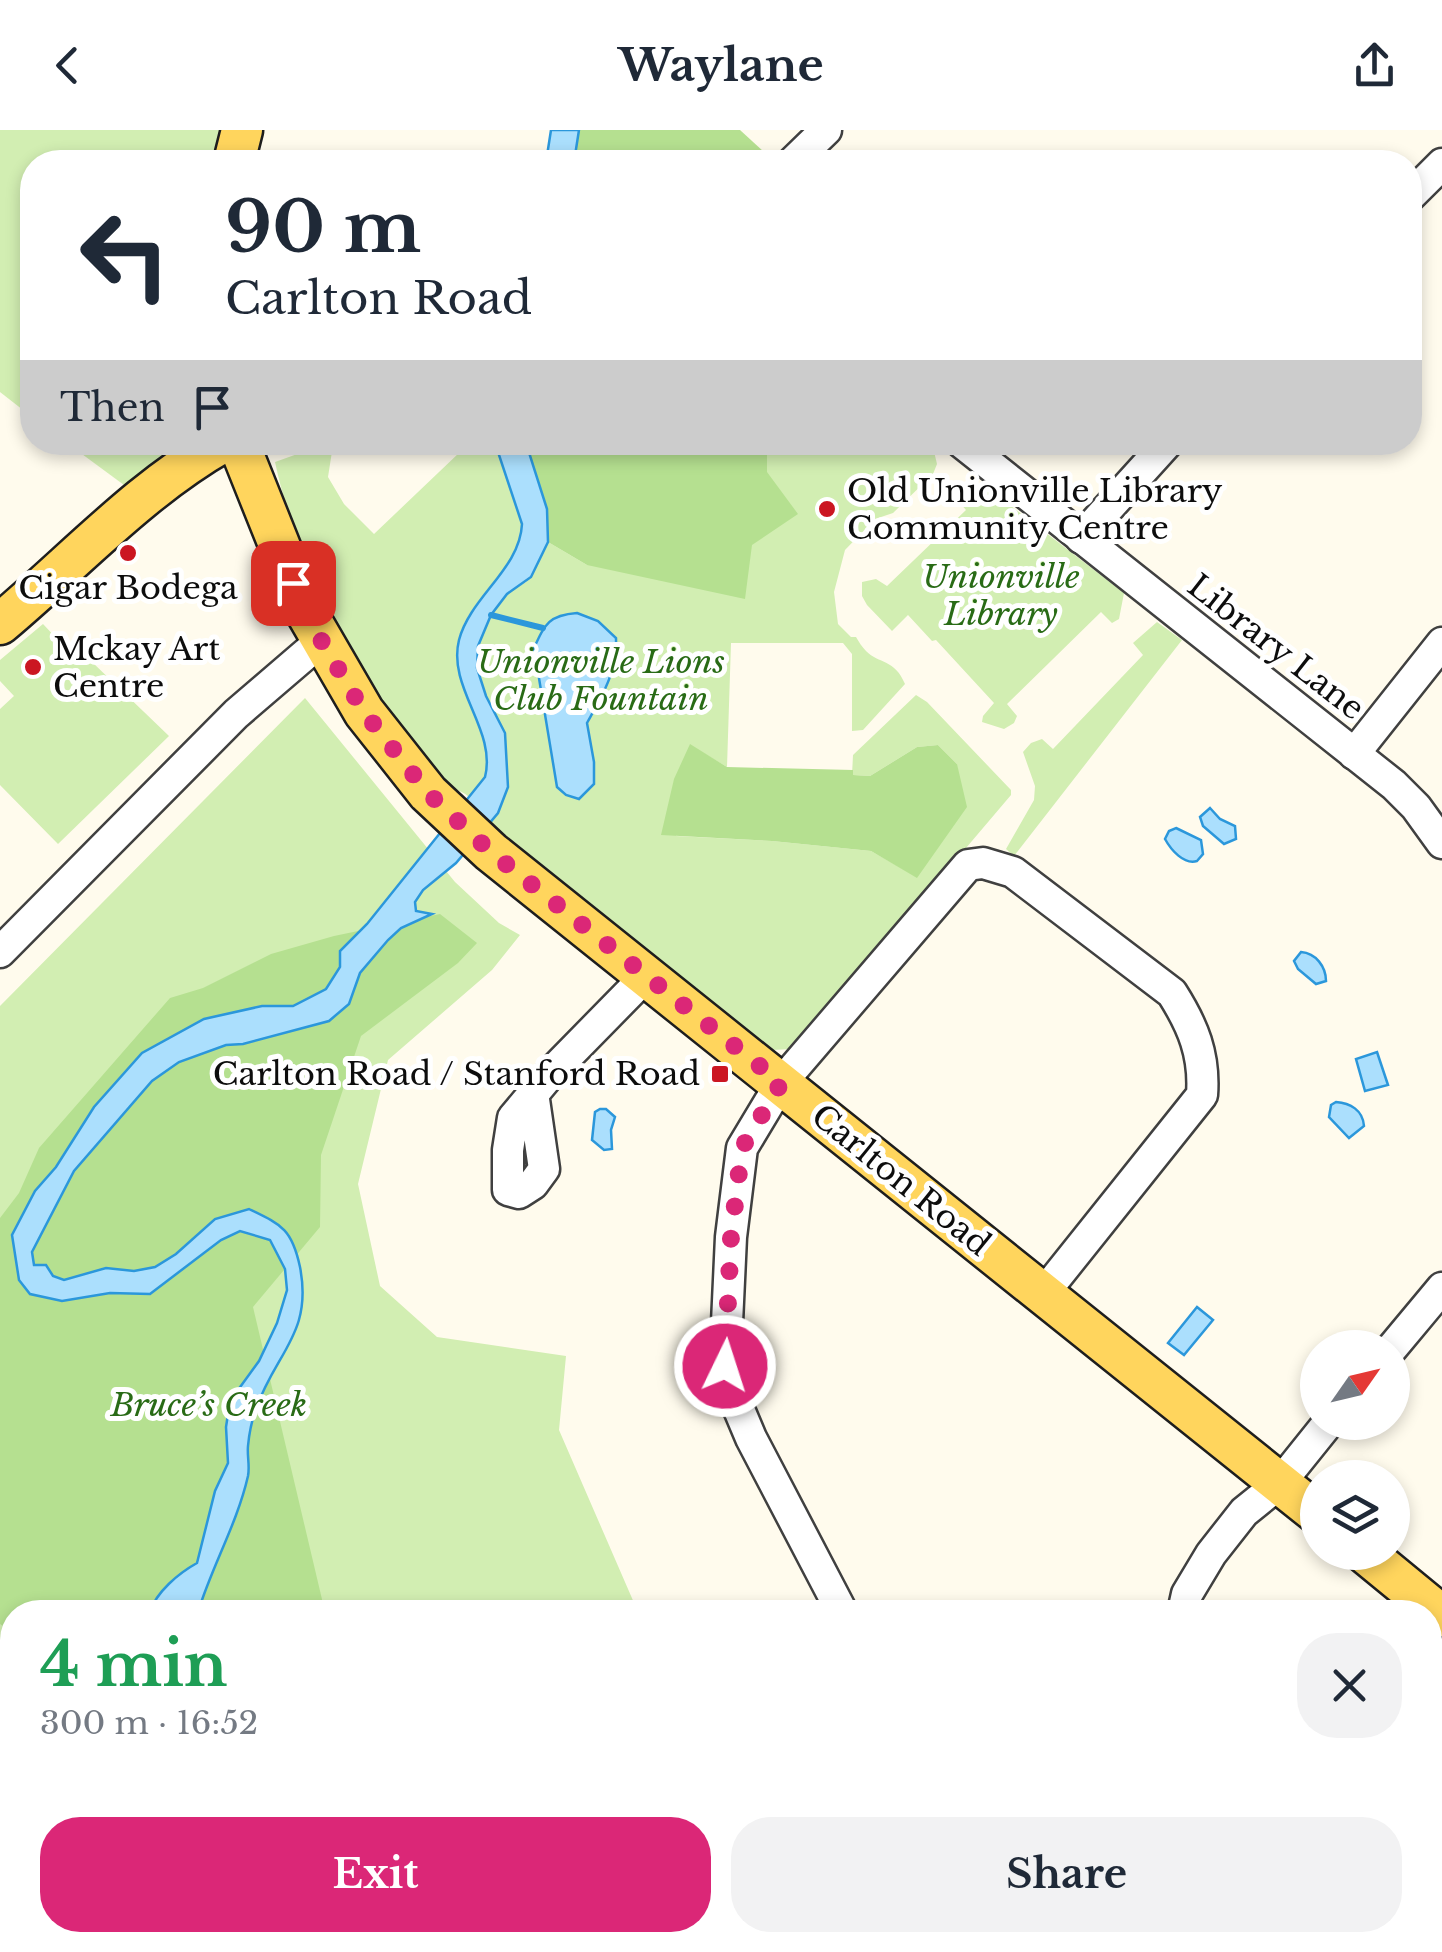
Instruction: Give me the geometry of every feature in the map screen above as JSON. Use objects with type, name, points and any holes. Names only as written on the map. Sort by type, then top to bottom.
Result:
[{"type":"main road","points":[[0,624],[160,482],[199,455]]},
{"type":"main road","name":"Carlton Road","points":[[243,455],[280,554],[321,640],[364,712],[428,793],[491,852],[1300,1500]]},
{"type":"main road","points":[[1386,1570],[1422,1600]]},
{"type":"street","points":[[805,150],[826,130]]},
{"type":"street","points":[[1422,184],[1442,164]]},
{"type":"street","name":"Library Lane","points":[[977,455],[1354,754],[1416,807],[1442,842]]},
{"type":"street","points":[[1081,538],[1156,455]]},
{"type":"street","points":[[0,952],[236,714],[321,640]]},
{"type":"street","points":[[1354,754],[1442,642]]},
{"type":"street","points":[[836,1600],[751,1438],[725,1366],[731,1237],[742,1148],[781,1083],[968,865],[983,864],[1014,872],[1172,992],[1202,1058],[1202,1095],[1043,1294]]},
{"type":"street","points":[[533,1094],[647,975]]},
{"type":"street","points":[[1407,1330],[1442,1288]]},
{"type":"street","points":[[1187,1600],[1210,1554],[1244,1512],[1280,1484],[1315,1440]]},
{"type":"green space","points":[[0,130],[224,130],[220,150],[20,150],[20,408],[0,392]]},
{"type":"green space","points":[[579,130],[740,130],[762,150],[576,150]]},
{"type":"green space","points":[[83,455],[167,455],[124,485]]},
{"type":"green space","points":[[295,455],[331,455],[328,477],[344,504],[374,534],[457,455],[500,455],[514,493],[522,524],[521,538],[505,568],[470,613],[458,645],[462,678],[481,726],[488,757],[484,779],[471,799],[430,767],[343,640],[296,536],[275,462]]},
{"type":"green space","points":[[504,455],[767,455],[767,472],[798,514],[752,545],[745,599],[587,565],[548,542],[547,509]]},
{"type":"green space","name":"Unionville Lions Club Fountain","points":[[767,455],[935,455],[937,464],[933,474],[893,513],[875,519],[845,550],[834,592],[838,624],[871,655],[897,670],[905,684],[863,730],[852,731],[852,654],[843,643],[731,643],[727,767],[690,745],[676,836],[871,851],[917,877],[957,764],[938,745],[917,747],[870,776],[852,775],[853,755],[916,695],[1011,790],[963,856],[791,1049],[772,1050],[489,825],[508,787],[505,733],[477,668],[478,646],[491,615],[507,594],[526,582],[548,542],[587,565],[751,545]]},
{"type":"green space","name":"Unionville Library","points":[[973,484],[989,489],[1124,593],[1119,619],[1112,623],[1101,612],[1007,704],[1017,716],[1004,729],[982,722],[994,703],[936,640],[932,641],[908,615],[892,631],[862,596],[862,582],[876,579],[887,586],[966,510],[953,495],[958,487]]},
{"type":"green space","points":[[1157,622],[1182,640],[1014,856],[1006,849],[1034,800],[1035,786],[1023,752],[1042,739],[1053,749],[1143,655],[1133,643]]},
{"type":"green space","points":[[43,624],[75,658],[81,655],[92,662],[169,736],[58,844],[0,785],[0,709],[14,696],[0,681],[0,660]]},
{"type":"green space","name":"Bruce’s Creek","points":[[305,698],[455,882],[499,923],[520,935],[492,970],[388,1060],[358,1184],[380,1286],[437,1337],[566,1356],[559,1430],[633,1600],[0,1600],[0,1006]]},
{"type":"green space","points":[[690,744],[727,767],[853,770],[853,775],[870,776],[917,747],[938,745],[957,764],[967,807],[917,878],[871,851],[661,835],[674,779]]},
{"type":"green space","points":[[440,914],[477,943],[458,963],[361,1036],[321,1155],[320,1227],[253,1307],[322,1600],[0,1600],[0,1218],[19,1193],[39,1148],[170,998],[203,988],[271,954],[334,936]]},
{"type":"water","points":[[551,130],[579,130],[576,150],[548,150]]},
{"type":"water","points":[[499,455],[530,455],[547,509],[548,542],[531,577],[507,594],[491,615],[478,646],[477,668],[505,733],[508,787],[498,813],[456,863],[423,890],[415,902],[416,911],[432,914],[401,928],[388,940],[360,973],[349,1004],[329,1021],[226,1045],[179,1062],[152,1081],[74,1171],[32,1252],[34,1265],[46,1265],[53,1276],[64,1280],[106,1268],[134,1271],[155,1267],[215,1219],[249,1209],[284,1230],[297,1254],[303,1290],[297,1327],[256,1409],[243,1494],[202,1600],[156,1600],[169,1584],[197,1563],[215,1491],[228,1463],[226,1427],[230,1401],[259,1361],[277,1323],[287,1290],[285,1269],[270,1240],[240,1231],[221,1240],[150,1294],[110,1293],[62,1301],[30,1294],[19,1280],[12,1235],[35,1191],[56,1167],[94,1107],[142,1053],[204,1019],[262,1006],[293,1006],[326,989],[340,967],[340,951],[367,924],[485,777],[484,743],[460,675],[459,640],[473,610],[513,555],[522,524]]},
{"type":"water","points":[[577,613],[598,621],[616,638],[611,672],[587,723],[594,784],[579,799],[557,787],[534,648],[549,622]]},
{"type":"water","points":[[1210,808],[1220,819],[1235,826],[1236,839],[1224,844],[1203,826],[1200,817]]},
{"type":"water","points":[[1176,828],[1201,840],[1203,854],[1197,861],[1183,859],[1165,839]]},
{"type":"water","points":[[1301,952],[1319,962],[1326,981],[1316,984],[1298,969],[1294,961]]},
{"type":"water","points":[[1377,1052],[1388,1085],[1365,1091],[1356,1059]]},
{"type":"water","points":[[1336,1102],[1355,1108],[1363,1120],[1364,1126],[1349,1138],[1329,1117],[1331,1105]]},
{"type":"water","points":[[600,1109],[615,1117],[612,1149],[604,1150],[592,1140],[595,1112]]},
{"type":"water","points":[[1197,1307],[1213,1320],[1184,1355],[1168,1343]]},
{"type":"waterway","points":[[491,615],[543,628]]},
{"type":"place","name":"Old Unionville Library Community Centre","points":[[827,509]]},
{"type":"place","name":"Cigar Bodega","points":[[128,553]]},
{"type":"place","name":"Mckay Art Centre","points":[[33,667]]},
{"type":"place","name":"Carlton Road / Stanford Road","points":[[720,1074]]},
{"type":"route","points":[[293,583],[364,712],[428,793],[491,852],[781,1083],[742,1148],[731,1237],[725,1366]]}]
